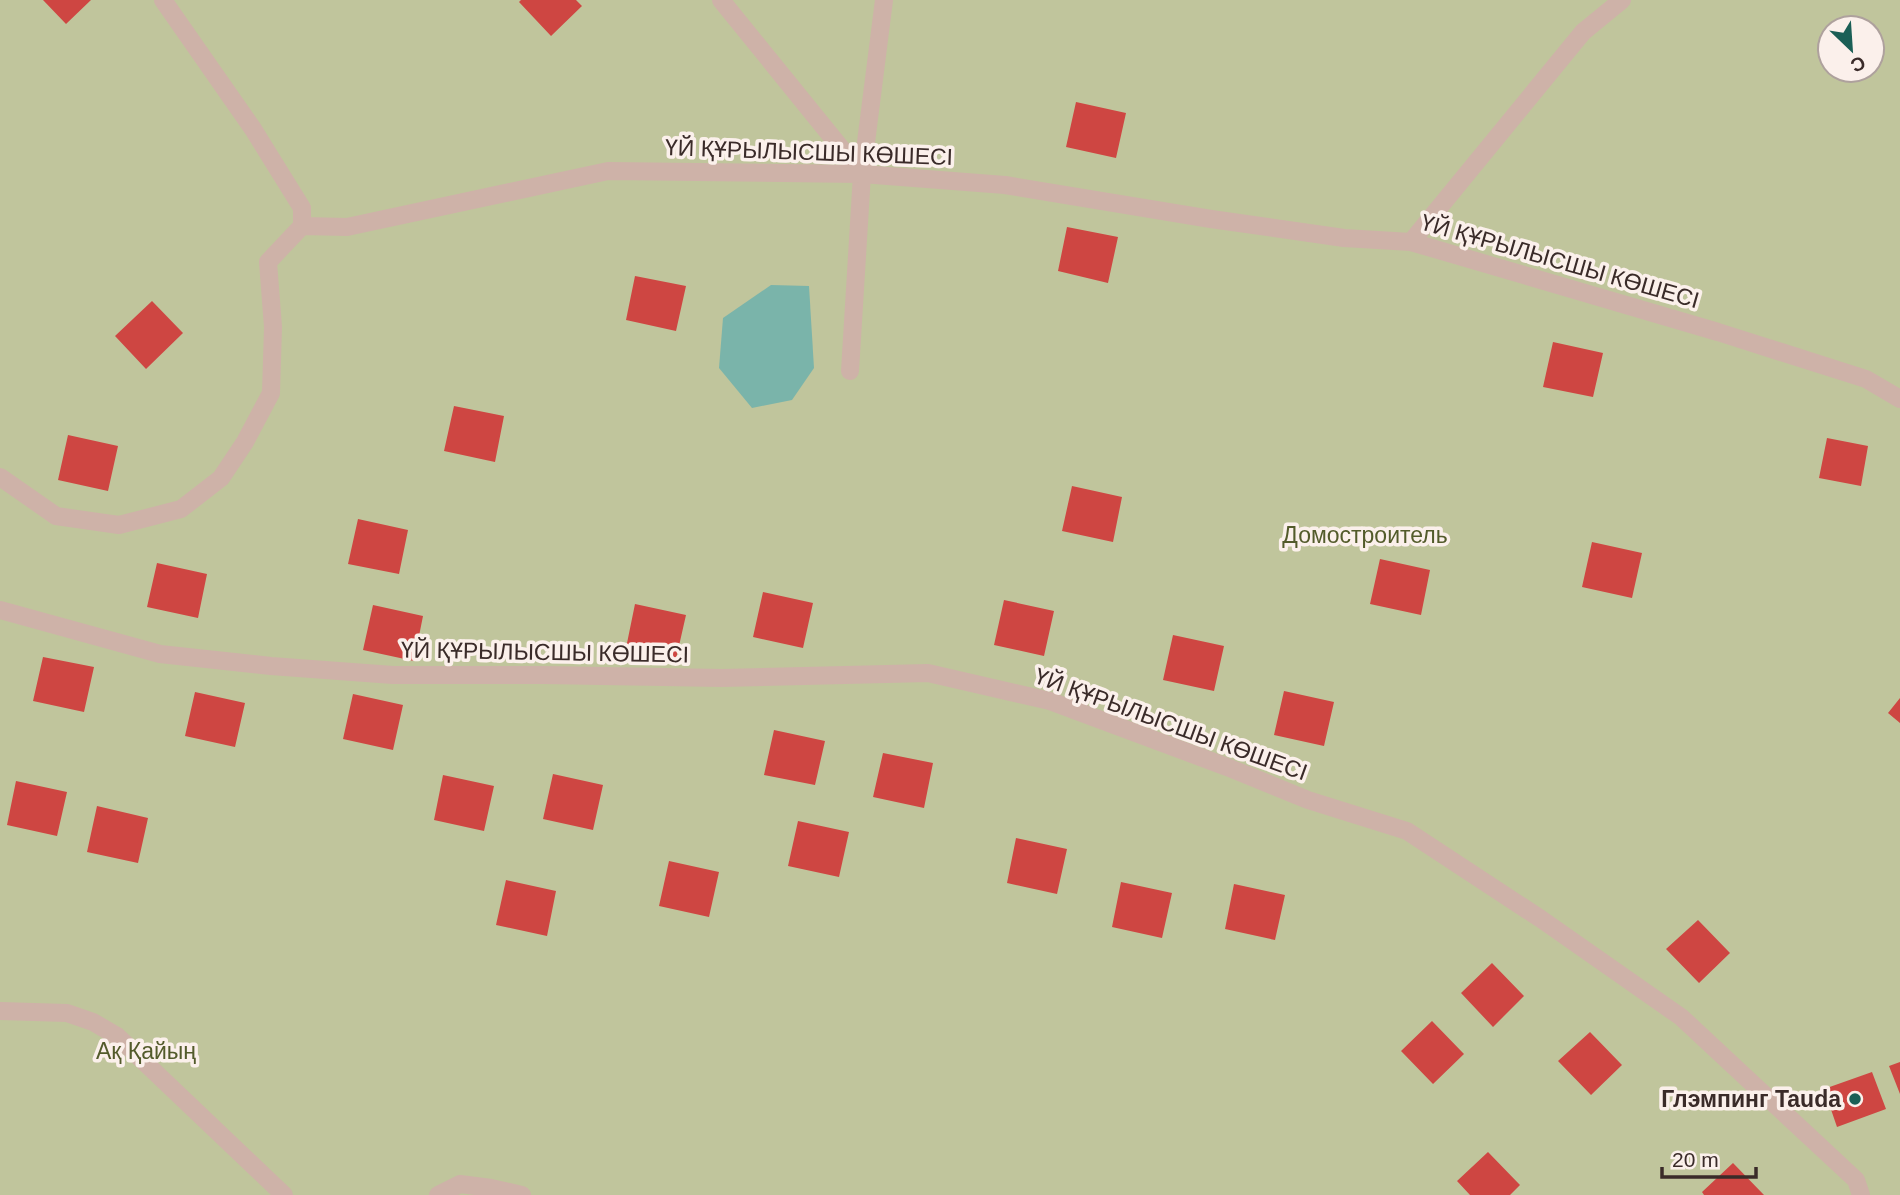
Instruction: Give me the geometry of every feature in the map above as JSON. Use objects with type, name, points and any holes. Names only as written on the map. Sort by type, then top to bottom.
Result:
[{"type":"street","points":[[0,477],[56,516],[119,525],[181,509],[221,478],[245,442],[271,393],[273,327],[268,262],[302,226],[302,208],[254,129],[163,0]]},
{"type":"street","points":[[721,0],[862,174]]},
{"type":"street","points":[[850,371],[862,174],[884,0]]},
{"type":"street","points":[[1411,242],[1583,32],[1622,0]]},
{"type":"street","name":"ҮЙ ҚҰРЫЛЫСШЫ КӨШЕСІ","points":[[302,226],[347,227],[608,171],[862,174],[1005,185],[1344,238],[1411,242],[1718,332],[1866,379],[1900,399]]},
{"type":"street","name":"ҮЙ ҚҰРЫЛЫСШЫ КӨШЕСІ","points":[[0,610],[160,654],[271,666],[393,675],[722,678],[928,673],[1050,701],[1308,800],[1407,831],[1541,919],[1681,1017],[1856,1180],[1861,1195]]},
{"type":"street","points":[[0,1011],[67,1013],[93,1022],[117,1036],[284,1195]]},
{"type":"street","points":[[438,1195],[460,1184],[522,1195]]},
{"type":"green space","name":"Домостроитель","points":[[0,0],[1900,0],[1900,1195],[0,1195]]},
{"type":"water","points":[[771,285],[809,286],[814,368],[792,400],[752,408],[719,368],[723,318]]},
{"type":"building","points":[[43,0],[91,0],[66,24]]},
{"type":"building","points":[[576,0],[582,6],[551,36],[519,2]]},
{"type":"building","points":[[1076,102],[1126,113],[1116,158],[1066,147]]},
{"type":"building","points":[[1067,227],[1118,237],[1108,283],[1058,271]]},
{"type":"building","points":[[635,276],[686,286],[676,331],[626,320]]},
{"type":"building","points":[[152,301],[183,333],[146,369],[115,336]]},
{"type":"building","points":[[1553,342],[1603,353],[1593,397],[1543,387]]},
{"type":"building","points":[[454,406],[504,416],[495,462],[444,451]]},
{"type":"building","points":[[68,435],[118,446],[108,491],[58,480]]},
{"type":"building","points":[[1827,438],[1868,446],[1861,486],[1819,478]]},
{"type":"building","points":[[1072,486],[1122,497],[1113,542],[1062,531]]},
{"type":"building","points":[[358,519],[408,530],[399,574],[348,564]]},
{"type":"building","points":[[1592,542],[1642,553],[1632,598],[1582,587]]},
{"type":"building","points":[[1380,559],[1430,570],[1421,615],[1370,604]]},
{"type":"building","points":[[157,563],[207,574],[198,618],[147,607]]},
{"type":"building","points":[[763,592],[813,603],[803,648],[753,637]]},
{"type":"building","points":[[1004,600],[1054,611],[1044,656],[994,645]]},
{"type":"building","points":[[635,604],[686,615],[676,659],[626,648]]},
{"type":"building","points":[[373,605],[423,616],[414,661],[363,650]]},
{"type":"building","points":[[1173,635],[1224,646],[1214,691],[1163,680]]},
{"type":"building","points":[[43,657],[94,667],[84,712],[33,701]]},
{"type":"building","points":[[1284,691],[1334,702],[1324,746],[1274,735]]},
{"type":"building","points":[[195,692],[245,703],[235,747],[185,736]]},
{"type":"building","points":[[353,694],[403,705],[393,750],[343,739]]},
{"type":"building","points":[[1900,698],[1900,723],[1888,713]]},
{"type":"building","points":[[774,730],[825,741],[815,785],[764,775]]},
{"type":"building","points":[[883,753],[933,763],[924,808],[873,797]]},
{"type":"building","points":[[553,774],[603,785],[593,830],[543,819]]},
{"type":"building","points":[[443,775],[494,786],[484,831],[434,820]]},
{"type":"building","points":[[16,781],[67,792],[57,836],[7,825]]},
{"type":"building","points":[[97,806],[148,818],[138,863],[87,852]]},
{"type":"building","points":[[798,821],[849,832],[839,877],[788,866]]},
{"type":"building","points":[[1016,838],[1067,849],[1057,894],[1007,883]]},
{"type":"building","points":[[669,861],[719,872],[709,917],[659,906]]},
{"type":"building","points":[[506,880],[556,891],[547,936],[496,925]]},
{"type":"building","points":[[1121,882],[1172,893],[1162,938],[1112,927]]},
{"type":"building","points":[[1234,884],[1285,895],[1275,940],[1225,929]]},
{"type":"building","points":[[1698,920],[1730,953],[1699,983],[1666,949]]},
{"type":"building","points":[[1492,963],[1524,996],[1493,1027],[1461,993]]},
{"type":"building","points":[[1432,1021],[1464,1054],[1433,1084],[1401,1051]]},
{"type":"building","points":[[1590,1032],[1622,1065],[1591,1095],[1558,1061]]},
{"type":"building","points":[[1900,1062],[1900,1094],[1889,1066]]},
{"type":"building","name":"Глэмпинг Tauda","points":[[1872,1072],[1886,1109],[1837,1127],[1824,1089]]},
{"type":"building","points":[[1488,1152],[1520,1185],[1510,1195],[1470,1195],[1457,1181]]},
{"type":"building","points":[[1733,1163],[1764,1195],[1704,1195],[1702,1192]]},
{"type":"place","name":"Глэмпинг Tauda","points":[[1855,1099]]},
{"type":"park label","name":"Ақ Қайың","points":[[146,1051]]}]
